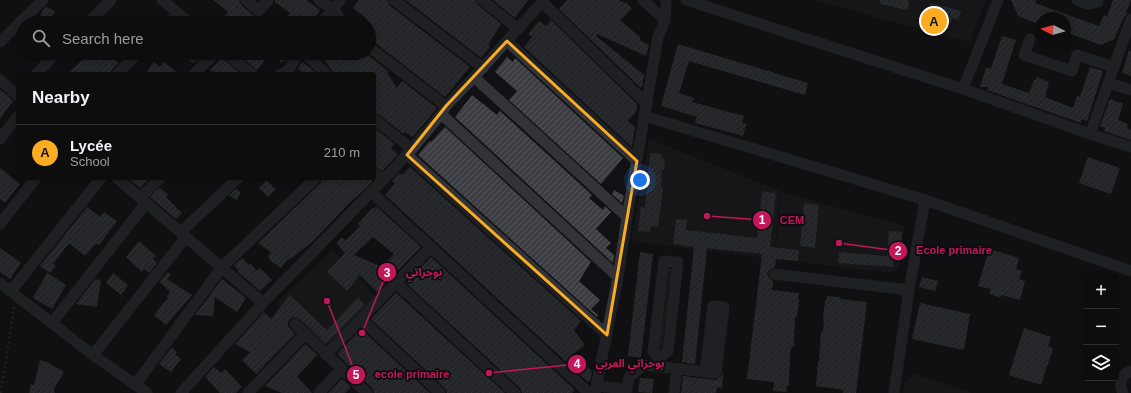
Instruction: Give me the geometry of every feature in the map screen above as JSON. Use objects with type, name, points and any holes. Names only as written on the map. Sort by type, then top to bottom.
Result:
[{"type":"street","points":[[27,16],[43,0]]},
{"type":"street","points":[[95,16],[111,0]]},
{"type":"street","points":[[162,0],[182,16]]},
{"type":"street","points":[[246,0],[259,11],[268,0]]},
{"type":"street","points":[[319,0],[333,9],[338,16]]},
{"type":"street","points":[[328,16],[340,0]]},
{"type":"street","points":[[394,0],[483,68]]},
{"type":"street","points":[[482,0],[518,29]]},
{"type":"street","points":[[643,0],[665,20]]},
{"type":"street","points":[[594,391],[618,277],[658,37],[665,20],[666,0]]},
{"type":"street","points":[[686,0],[963,89],[1131,147]]},
{"type":"street","points":[[963,89],[998,0]]},
{"type":"street","points":[[1077,0],[1088,4],[1098,2],[1098,0]]},
{"type":"street","points":[[181,393],[263,303],[372,192],[379,177],[409,152],[443,110],[508,41],[543,1],[647,104]]},
{"type":"street","points":[[175,16],[178,13]]},
{"type":"street","points":[[1090,134],[1131,19]]},
{"type":"street","points":[[0,42],[16,26]]},
{"type":"street","points":[[1030,39],[1024,55],[1072,71],[1078,55],[1114,67]]},
{"type":"street","points":[[508,41],[637,161]]},
{"type":"street","points":[[376,53],[443,110],[618,277]]},
{"type":"street","points":[[38,72],[50,60]]},
{"type":"street","points":[[119,72],[131,60]]},
{"type":"street","points":[[196,72],[209,60]]},
{"type":"street","points":[[235,60],[250,72]]},
{"type":"street","points":[[287,72],[294,60]]},
{"type":"street","points":[[312,60],[324,72]]},
{"type":"street","points":[[474,77],[627,218]]},
{"type":"street","points":[[0,80],[16,93]]},
{"type":"street","points":[[1108,83],[1131,90]]},
{"type":"street","points":[[644,116],[925,200],[1131,271]]},
{"type":"street","points":[[0,139],[16,119]]},
{"type":"street","points":[[376,120],[607,335]]},
{"type":"street","points":[[0,224],[34,180]]},
{"type":"street","points":[[14,293],[99,180]]},
{"type":"street","points":[[119,180],[263,303]]},
{"type":"street","points":[[52,323],[158,180]]},
{"type":"street","points":[[93,355],[183,234],[236,180]]},
{"type":"street","points":[[135,385],[222,267],[314,180]]},
{"type":"street","points":[[372,192],[431,247],[594,391],[626,391],[629,377],[644,366],[659,363],[677,369],[706,372],[716,373],[724,307],[713,306],[706,372]]},
{"type":"street","points":[[894,393],[909,290],[925,200]]},
{"type":"street","points":[[326,355],[431,247]]},
{"type":"street","points":[[664,261],[678,262],[668,351],[659,363],[652,351],[664,261]]},
{"type":"street","points":[[774,274],[909,290]]},
{"type":"street","points":[[0,283],[93,355],[147,393]]},
{"type":"street","points":[[396,283],[515,393]]},
{"type":"street","points":[[360,319],[440,393]]},
{"type":"street","points":[[295,324],[367,393]]},
{"type":"street","points":[[248,393],[305,334]]},
{"type":"street","points":[[319,393],[341,369]]},
{"type":"street","points":[[674,393],[677,369]]},
{"type":"street","points":[[1123,393],[1120,383],[1130,369]]},
{"type":"path","points":[[1,393],[14,293]]},
{"type":"highlighted area","points":[[507,41],[637,161],[607,335],[407,155],[446,106]]},
{"type":"shaded area","points":[[812,0],[986,0],[969,42]]},
{"type":"shaded area","points":[[649,139],[780,191],[774,259],[631,241]]},
{"type":"shaded area","points":[[781,192],[904,226],[900,262],[897,269],[892,273],[775,259]]},
{"type":"shaded area","points":[[332,250],[378,298],[327,352],[276,303]]},
{"type":"shaded area","points":[[668,268],[672,269],[662,351],[657,350]]},
{"type":"shaded area","points":[[915,374],[971,393],[903,393],[904,384]]},
{"type":"building","points":[[214,0],[239,0],[241,5],[254,16],[225,16],[228,12]]},
{"type":"building","points":[[275,0],[306,0],[320,10],[316,16],[288,16],[290,13],[275,2]]},
{"type":"building","points":[[359,0],[387,0],[390,6],[470,67],[445,97],[376,43],[376,16],[363,16],[353,8]]},
{"type":"building","points":[[406,0],[475,0],[478,5],[501,24],[488,45],[490,47],[481,58]]},
{"type":"building","points":[[493,0],[528,0],[515,18]]},
{"type":"building","points":[[567,0],[618,0],[625,3],[626,2],[632,9],[620,20],[641,38],[639,40],[649,45],[646,56],[597,34],[596,36],[644,75],[641,88],[559,9]]},
{"type":"building","points":[[880,0],[909,0],[908,10],[880,4]]},
{"type":"building","points":[[1011,0],[1036,0],[1035,3],[1060,12],[1035,12],[1035,23],[1018,16]]},
{"type":"building","points":[[1113,0],[1131,0],[1126,13],[1128,13],[1124,17],[1114,39],[1101,45],[1071,34],[1071,16],[1099,26],[1104,15],[1107,17]]},
{"type":"building","points":[[931,3],[961,11],[958,20],[952,18],[951,23],[938,19],[937,22],[929,20],[930,14],[928,13]]},
{"type":"building","points":[[46,7],[55,11],[52,16],[40,16]]},
{"type":"building","points":[[551,20],[637,104],[636,112],[628,121],[635,127],[632,147],[524,47],[532,37],[528,34],[539,21],[546,26]]},
{"type":"building","points":[[1002,36],[1016,40],[1002,84],[1029,93],[1034,80],[1036,80],[1037,77],[1049,82],[1045,97],[1073,108],[1077,96],[1080,97],[1090,67],[1103,71],[1087,121],[1081,119],[1081,123],[987,90],[988,87],[980,87],[986,68],[991,68]]},
{"type":"building","points":[[678,44],[808,83],[805,95],[689,61],[679,93],[694,98],[692,102],[744,116],[742,123],[746,124],[743,136],[695,123],[697,117],[661,106]]},
{"type":"building","points":[[1129,50],[1131,51],[1131,76],[1122,73]]},
{"type":"building","points":[[507,57],[513,62],[515,58],[623,158],[601,184],[509,100],[517,91],[495,72]]},
{"type":"building","points":[[82,60],[115,60],[118,63],[111,72],[69,72]]},
{"type":"building","points":[[188,60],[197,60],[194,63]]},
{"type":"building","points":[[220,60],[224,60],[239,72],[213,72],[210,70]]},
{"type":"building","points":[[245,60],[265,60],[257,70]]},
{"type":"building","points":[[325,60],[374,60],[388,71],[388,74],[397,88],[402,81],[437,108],[413,137],[405,132],[404,134],[376,113],[376,72],[333,72]]},
{"type":"building","points":[[154,62],[160,67],[164,62],[176,72],[146,72]]},
{"type":"building","points":[[302,62],[314,72],[302,72],[298,69]]},
{"type":"building","points":[[0,89],[13,101],[0,119]]},
{"type":"building","points":[[472,95],[497,115],[500,111],[592,195],[589,198],[603,210],[605,206],[611,212],[596,229],[611,243],[606,248],[614,255],[613,263],[455,117]]},
{"type":"building","points":[[1110,99],[1123,104],[1118,120],[1128,124],[1127,128],[1131,130],[1131,140],[1104,131],[1105,128],[1100,126]]},
{"type":"building","points":[[445,127],[591,262],[579,281],[600,300],[591,309],[598,315],[597,317],[418,155]]},
{"type":"building","points":[[376,130],[395,144],[391,148],[398,154],[382,171],[376,167]]},
{"type":"building","points":[[650,153],[661,154],[661,158],[665,159],[664,170],[662,170],[661,187],[663,188],[658,227],[651,226],[650,232],[638,231],[641,206],[645,208]]},
{"type":"building","points":[[1088,157],[1120,168],[1111,194],[1079,183]]},
{"type":"building","points":[[410,167],[581,321],[574,330],[585,345],[572,355],[592,371],[591,379],[588,382],[385,195],[395,183],[392,181],[399,173],[402,175]]},
{"type":"building","points":[[0,168],[20,184],[5,203],[0,199]]},
{"type":"building","points":[[130,180],[148,180],[140,188]]},
{"type":"building","points":[[266,180],[276,189],[268,197],[259,188]]},
{"type":"building","points":[[322,180],[373,181],[355,197],[313,241],[287,260],[281,268],[269,260],[270,259],[268,256],[271,252],[258,243],[321,183]]},
{"type":"building","points":[[159,188],[168,194],[166,197],[182,213],[176,219],[150,197]]},
{"type":"building","points":[[236,189],[241,192],[237,200],[229,196]]},
{"type":"building","points":[[614,190],[624,196],[622,203],[612,194]]},
{"type":"building","points":[[762,191],[776,193],[770,247],[799,250],[798,261],[776,259],[775,267],[769,270],[767,274],[773,281],[772,290],[799,293],[797,317],[795,317],[794,347],[792,347],[790,353],[789,386],[787,386],[786,392],[773,391],[774,382],[747,379],[762,254],[707,248],[695,364],[682,362],[694,247],[673,244],[676,219],[687,220],[686,230],[757,238]]},
{"type":"building","points":[[804,203],[819,205],[815,248],[800,246]]},
{"type":"building","points":[[376,206],[421,247],[377,292],[360,275],[347,291],[327,272],[345,253],[336,243],[342,237],[345,241],[360,226],[358,224],[372,208],[374,209]],"holes":[[[373,237],[394,254],[382,267],[354,255]]]},
{"type":"building","points":[[87,207],[100,217],[104,212],[117,221],[99,245],[96,243],[85,256],[69,243],[53,264],[56,266],[50,273],[40,266]]},
{"type":"building","points":[[889,231],[902,232],[900,259],[894,259],[893,267],[838,263],[839,252],[887,256]]},
{"type":"building","points":[[139,241],[156,256],[153,259],[157,263],[149,273],[144,269],[142,272],[126,257]]},
{"type":"building","points":[[0,248],[21,263],[10,279],[0,272]]},
{"type":"building","points":[[989,249],[1019,258],[1016,269],[1022,271],[1019,279],[1025,281],[1020,300],[1001,295],[1000,297],[989,294],[991,289],[978,286]]},
{"type":"building","points":[[640,252],[653,254],[641,358],[628,356]]},
{"type":"building","points":[[431,257],[575,390],[572,393],[522,393],[520,388],[406,283]]},
{"type":"building","points":[[242,258],[249,265],[250,263],[257,271],[260,268],[272,280],[260,291],[238,272],[239,271],[234,265]]},
{"type":"building","points":[[168,272],[171,275],[167,279],[192,295],[166,325],[154,315],[168,298],[167,297],[170,291],[159,282]]},
{"type":"building","points":[[47,273],[66,285],[52,309],[33,298]]},
{"type":"building","points":[[113,273],[128,285],[121,295],[106,283]]},
{"type":"building","points":[[922,277],[938,281],[935,291],[919,287]]},
{"type":"building","points":[[95,279],[101,280],[97,307],[76,304]]},
{"type":"building","points":[[222,279],[246,298],[237,312],[215,297],[213,316],[195,315]]},
{"type":"building","points":[[396,293],[505,393],[447,393],[445,388],[371,319]]},
{"type":"building","points":[[290,295],[327,330],[358,297],[365,305],[326,344],[300,319],[293,317],[288,322],[288,326],[295,334],[256,374],[242,360],[250,352],[235,344],[264,312],[271,319]]},
{"type":"building","points":[[827,296],[867,302],[856,393],[843,393],[844,390],[816,386],[821,332],[823,331],[825,301]]},
{"type":"building","points":[[920,303],[970,314],[964,350],[912,339]]},
{"type":"building","points":[[1024,328],[1051,337],[1048,346],[1053,348],[1041,385],[1009,375]]},
{"type":"building","points":[[361,329],[430,393],[374,393],[372,388],[337,354]]},
{"type":"building","points":[[305,344],[320,357],[317,355],[297,376],[312,393],[282,393],[265,386]]},
{"type":"building","points":[[172,347],[177,352],[175,354],[181,359],[171,372],[159,364]]},
{"type":"building","points":[[40,360],[47,362],[64,372],[54,389],[55,393],[29,393],[31,384],[34,385]]},
{"type":"building","points":[[214,367],[221,373],[225,369],[242,387],[236,393],[220,393],[205,377]]},
{"type":"building","points":[[723,372],[722,388],[717,387],[716,393],[681,393],[683,376],[716,380],[721,377]]},
{"type":"building","points":[[640,378],[654,379],[652,393],[638,392]]},
{"type":"building","points":[[342,379],[351,387],[345,393],[328,393]]},
{"type":"place","name":"Lycée","points":[[934,21]]},
{"type":"place","name":"CEM","points":[[707,216]]},
{"type":"place","name":"Ecole primaire","points":[[839,243]]},
{"type":"place","name":"ecole primaire","points":[[327,301]]},
{"type":"place","name":"بوحراتي","points":[[362,333]]},
{"type":"place","name":"بوحراتي العربي","points":[[489,373]]}]
